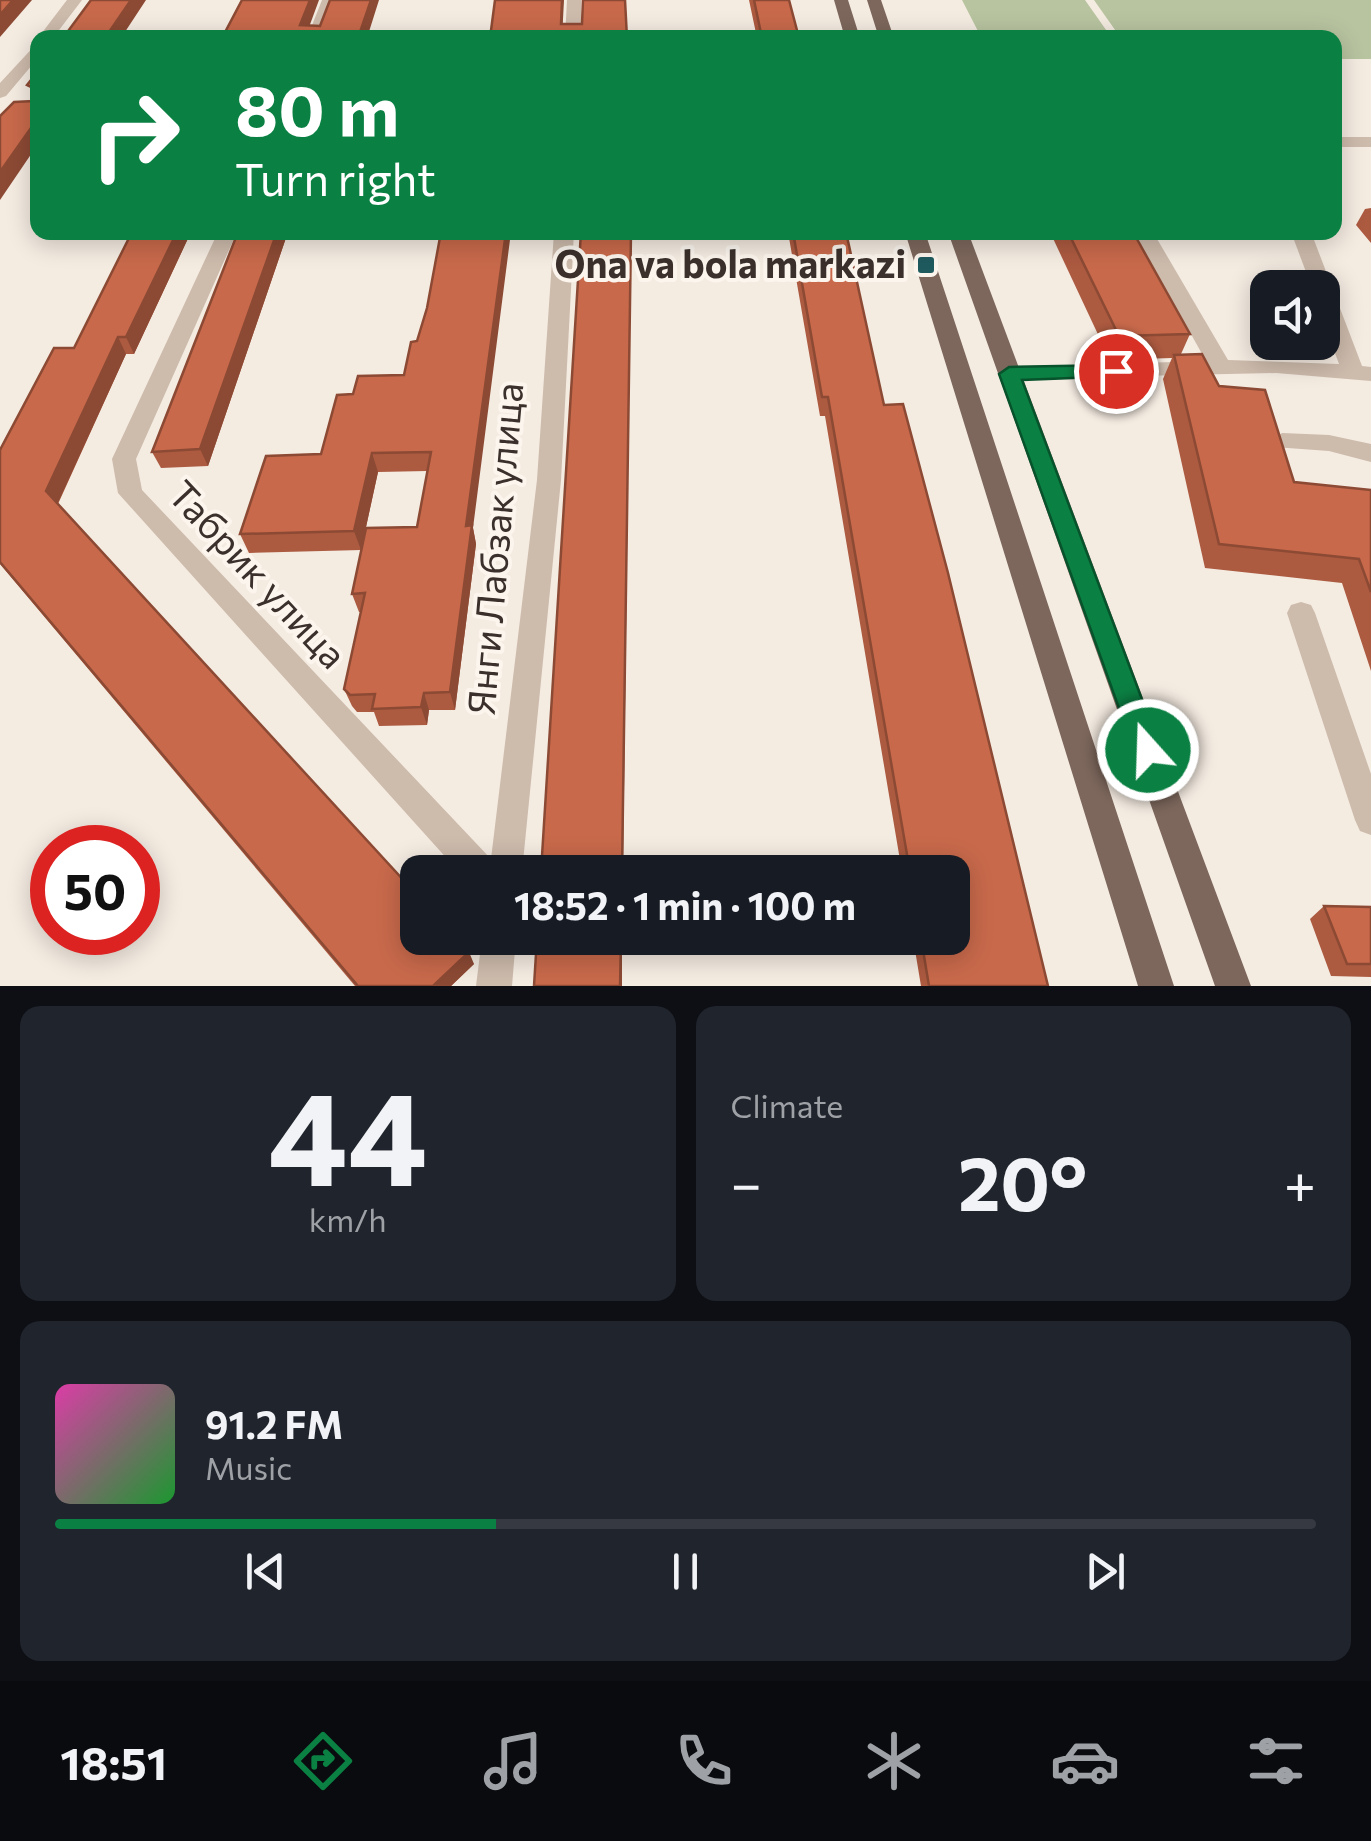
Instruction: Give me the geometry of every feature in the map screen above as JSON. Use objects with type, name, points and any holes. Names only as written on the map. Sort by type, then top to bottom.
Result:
[{"type":"main road","points":[[841,0],[850,30]]},
{"type":"main road","points":[[874,0],[884,30]]},
{"type":"main road","points":[[918,240],[1156,986]]},
{"type":"main road","points":[[961,240],[1234,986]]},
{"type":"street","points":[[51,30],[75,0]]},
{"type":"street","points":[[317,30],[329,0]]},
{"type":"street","points":[[574,0],[574,30]]},
{"type":"street","points":[[0,93],[30,57]]},
{"type":"street","points":[[1342,142],[1371,142]]},
{"type":"street","name":"Табрик улица","points":[[224,240],[124,459],[130,493],[465,855]]},
{"type":"street","name":"Янги Лабзак улица","points":[[508,855],[549,480],[564,240]]},
{"type":"street","points":[[1148,240],[1220,368]]},
{"type":"street","points":[[1304,240],[1315,270]]},
{"type":"street","points":[[1009,374],[1276,366],[1362,373],[1340,326]]},
{"type":"street","points":[[1282,441],[1329,443],[1371,454]]},
{"type":"street","points":[[1301,613],[1371,820]]},
{"type":"street","points":[[494,986],[497,955]]},
{"type":"green space","points":[[962,0],[1085,0],[1106,30],[977,30]]},
{"type":"green space","points":[[1094,0],[1371,0],[1371,59],[1342,59],[1342,30],[1115,30]]},
{"type":"building","points":[[0,0],[13,0],[0,15]]},
{"type":"building","points":[[91,0],[131,0],[110,30],[69,30]]},
{"type":"building","points":[[242,0],[310,0],[300,25],[320,26],[330,0],[371,0],[361,30],[226,30]]},
{"type":"building","points":[[495,0],[562,0],[561,24],[582,24],[583,0],[625,0],[627,30],[491,30]]},
{"type":"building","points":[[754,0],[789,0],[797,30],[760,30]]},
{"type":"building","points":[[30,101],[30,129],[0,172],[0,116],[14,102]]},
{"type":"building","points":[[128,240],[173,240],[126,337],[118,337],[46,491],[400,876],[400,955],[466,955],[433,986],[358,986],[0,562],[0,450],[54,348],[74,348]]},
{"type":"building","points":[[235,240],[274,240],[200,449],[152,452]]},
{"type":"building","points":[[440,240],[505,240],[466,526],[472,525],[450,692],[424,693],[421,707],[372,709],[375,694],[350,695],[344,689],[365,593],[352,594],[366,528],[417,527],[431,452],[372,453],[354,531],[240,534],[266,456],[321,454],[337,395],[353,394],[358,376],[404,375],[411,342],[417,341]]},
{"type":"building","points":[[580,240],[631,240],[622,855],[542,855]]},
{"type":"building","points":[[794,240],[848,240],[884,405],[903,404],[1048,986],[929,986],[924,955],[970,955],[970,855],[907,855],[828,397],[822,397]]},
{"type":"building","points":[[1072,240],[1137,240],[1190,334],[1119,336]]},
{"type":"building","points":[[1202,354],[1219,386],[1265,390],[1294,482],[1371,490],[1371,592],[1359,559],[1219,544],[1174,355]]},
{"type":"building","points":[[1324,906],[1371,907],[1371,964],[1347,964]]},
{"type":"building","points":[[536,955],[621,955],[620,986],[534,986]]},
{"type":"place","name":"Ona va bola markazi","points":[[926,265]]},
{"type":"route","points":[[1116,371],[1009,374],[1148,750]]}]
